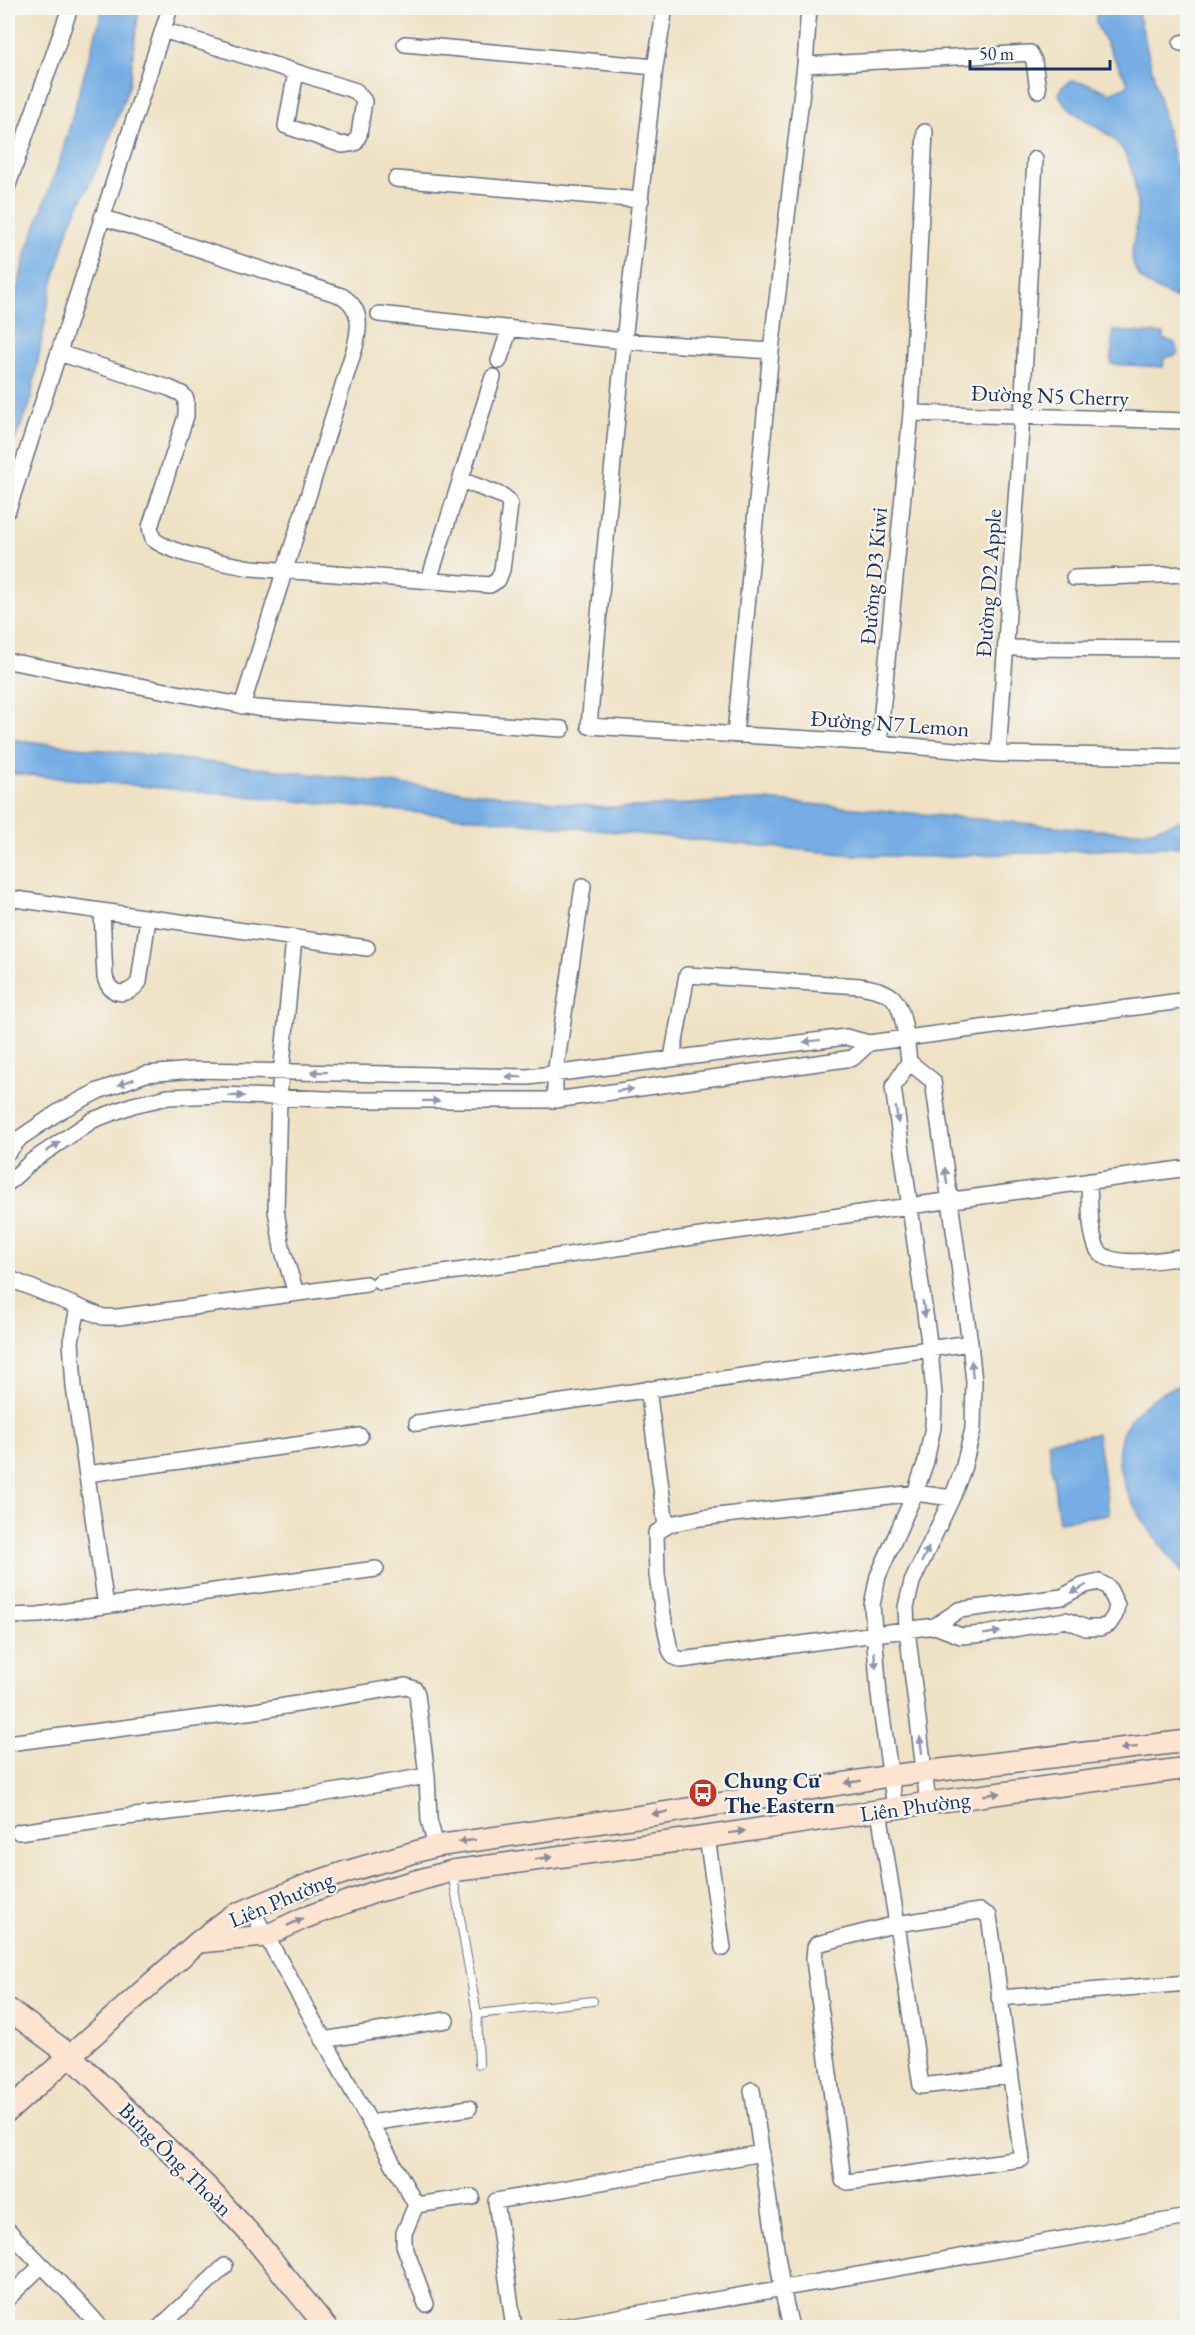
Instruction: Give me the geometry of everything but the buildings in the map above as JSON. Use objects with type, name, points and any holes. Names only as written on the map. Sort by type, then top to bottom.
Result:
[{"type":"street","points":[[8,185],[70,8]]},
{"type":"street","points":[[8,510],[170,8]]},
{"type":"street","points":[[624,341],[655,67],[664,8]]},
{"type":"street","points":[[735,735],[771,351],[805,65],[809,8]]},
{"type":"street","points":[[163,30],[296,72],[356,91],[362,96],[364,104],[359,135],[355,143],[342,145],[286,126],[296,72]]},
{"type":"street","points":[[405,44],[655,67]]},
{"type":"street","points":[[805,65],[1030,53],[1034,61],[1038,90]]},
{"type":"street","name":"Đường D3 Kiwi","points":[[879,743],[911,413],[925,132]]},
{"type":"street","name":"Đường D2 Apple","points":[[998,753],[1023,416],[1035,159]]},
{"type":"street","points":[[396,179],[641,200]]},
{"type":"street","points":[[102,217],[342,296],[356,309],[359,328],[355,347],[242,705]]},
{"type":"street","points":[[379,314],[624,341],[771,351]]},
{"type":"street","points":[[499,362],[510,328]]},
{"type":"street","name":"Đường N7 Lemon","points":[[624,341],[589,726],[879,743],[998,753],[1188,757]]},
{"type":"street","points":[[59,352],[169,387],[186,399],[186,416],[151,521],[150,533],[153,539],[165,546],[217,562],[252,568],[490,585],[498,580],[502,570],[510,511],[508,500],[461,480]]},
{"type":"street","points":[[429,580],[493,377]]},
{"type":"street","name":"Đường N5 Cherry","points":[[911,413],[1188,421]]},
{"type":"street","points":[[1074,578],[1188,574]]},
{"type":"street","points":[[1006,648],[1188,650]]},
{"type":"street","points":[[8,661],[270,710],[562,729]]},
{"type":"street","points":[[555,1100],[555,1074],[583,886]]},
{"type":"street","points":[[8,898],[367,948]]},
{"type":"street","points":[[102,911],[105,977],[112,991],[133,990],[139,982],[148,918]]},
{"type":"street","points":[[294,938],[279,1097],[276,1210],[282,1248],[296,1293]]},
{"type":"street","points":[[672,1058],[687,975],[842,984],[878,990],[893,997],[900,1009],[909,1062],[893,1087],[930,1348],[934,1395],[933,1427],[926,1461],[915,1493],[878,1576],[872,1605],[873,1635],[889,1776],[887,1810],[897,1924],[921,2086],[1010,2076]]},
{"type":"street","points":[[8,1152],[20,1138],[60,1111],[98,1091],[146,1074],[193,1070],[528,1077],[846,1037],[869,1043],[1188,1000]]},
{"type":"street","points":[[8,1183],[32,1161],[93,1120],[133,1105],[168,1097],[220,1095],[387,1101],[555,1100],[853,1058],[869,1043]]},
{"type":"street","points":[[909,1062],[933,1081],[974,1382],[973,1429],[963,1469],[952,1498],[912,1582],[906,1606],[928,1803]]},
{"type":"street","points":[[8,1278],[103,1317],[118,1317],[1188,1168]]},
{"type":"street","points":[[1089,1181],[1091,1221],[1096,1248],[1105,1256],[1135,1263],[1188,1256]]},
{"type":"street","points":[[78,1308],[71,1341],[74,1387],[106,1606]]},
{"type":"street","points":[[417,1423],[970,1343]]},
{"type":"street","points":[[648,1389],[666,1526]]},
{"type":"street","points":[[87,1473],[360,1436]]},
{"type":"street","points":[[935,1626],[959,1610],[1062,1597],[1082,1586],[1099,1582],[1108,1587],[1117,1605],[1115,1615],[1109,1624],[1100,1628],[1086,1628],[1066,1620],[961,1636],[935,1626],[681,1660],[674,1658],[670,1650],[657,1575],[656,1533],[666,1526],[700,1518],[915,1493],[952,1498]]},
{"type":"street","points":[[8,1616],[38,1615],[376,1569]]},
{"type":"street","points":[[8,1743],[255,1712],[406,1686],[415,1689],[417,1694],[427,1776],[429,1820],[436,1846]]},
{"type":"street","name":"Liên Phường","points":[[198,1942],[232,1916],[250,1907],[310,1884],[436,1846],[664,1813],[889,1776],[1188,1741]]},
{"type":"street","name":"Liên Phường","points":[[198,1942],[266,1936],[304,1918],[353,1900],[452,1871],[1188,1768]]},
{"type":"street","points":[[19,1832],[309,1796],[427,1776]]},
{"type":"street","points":[[707,1837],[723,1948]]},
{"type":"street","points":[[250,1907],[416,2205]]},
{"type":"street","points":[[980,1911],[986,1912],[989,1916],[1022,2159],[848,2182],[843,2180],[814,1960],[815,1947],[817,1944],[897,1924],[980,1911]]},
{"type":"street","points":[[8,2111],[198,1942]]},
{"type":"street","points":[[999,1998],[1188,1983]]},
{"type":"street","name":"Bưng Ông Thoàn","points":[[8,2010],[70,2055],[206,2186],[254,2238],[327,2328]]},
{"type":"street","points":[[323,2040],[446,2020]]},
{"type":"street","points":[[752,2090],[782,2288],[791,2328]]},
{"type":"street","points":[[370,2123],[469,2108]]},
{"type":"street","points":[[514,2328],[496,2200],[762,2153]]},
{"type":"street","points":[[416,2205],[472,2197]]},
{"type":"street","points":[[416,2205],[404,2233],[404,2245],[426,2304]]},
{"type":"street","points":[[556,2328],[586,2325],[782,2288],[1188,2217]]},
{"type":"street","points":[[8,2229],[41,2266],[79,2301],[100,2328]]},
{"type":"street","points":[[8,2298],[41,2266]]},
{"type":"street","points":[[159,2328],[225,2266]]},
{"type":"lane","points":[[452,1871],[477,2014],[479,2064]]},
{"type":"lane","points":[[477,2014],[593,2001]]},
{"type":"water","points":[[103,8],[139,8],[129,86],[102,158],[70,224],[51,289],[30,404],[8,456],[8,345],[11,314],[27,251],[61,157]]},
{"type":"water","points":[[1096,8],[1137,8],[1187,211],[1187,303],[1146,283],[1137,273],[1132,256],[1137,199],[1128,160],[1118,144],[1074,112],[1059,95],[1062,87],[1071,81],[1089,84],[1110,93],[1129,85],[1096,24]]},
{"type":"water","points":[[1113,331],[1164,334],[1164,340],[1174,342],[1178,351],[1176,355],[1164,358],[1163,367],[1111,364]]},
{"type":"water","points":[[8,739],[598,807],[619,808],[766,800],[1120,832],[1152,830],[1187,818],[1187,846],[929,857],[854,855],[8,773]]},
{"type":"water","points":[[1188,1383],[1187,1579],[1144,1522],[1131,1500],[1122,1477],[1119,1455],[1123,1433],[1136,1413],[1160,1394]]},
{"type":"water","points":[[1097,1434],[1109,1514],[1059,1521],[1048,1441]]},
{"type":"place","name":"Chung Cư The Eastern","points":[[703,1793]]}]
